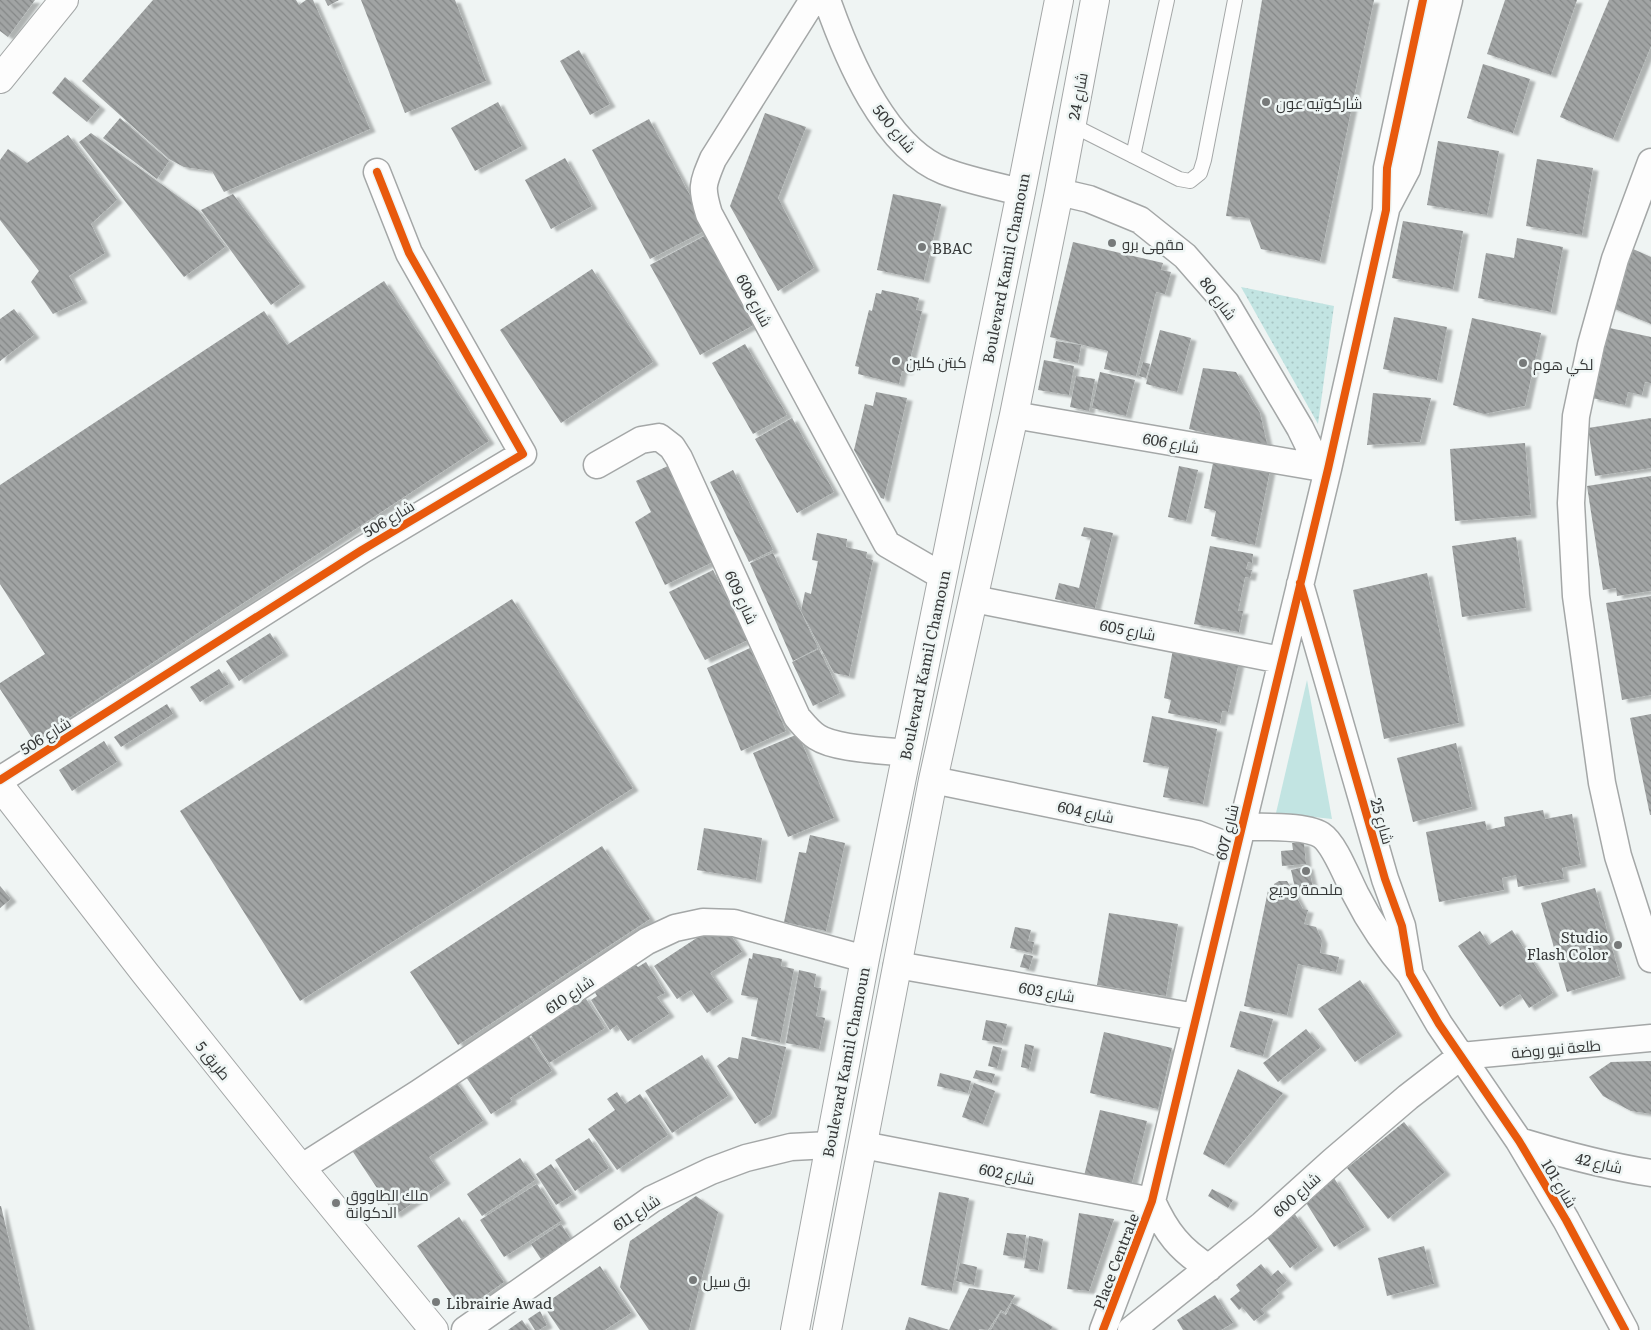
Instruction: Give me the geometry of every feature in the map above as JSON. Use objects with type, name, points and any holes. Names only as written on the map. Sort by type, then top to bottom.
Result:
[{"type":"main road","points":[[0,79],[64,0]]},
{"type":"main road","name":"Boulevard Kamil Chamoun","points":[[795,1330],[864,959],[1059,0]]},
{"type":"main road","name":"شارع 24","points":[[1059,192],[1095,0]]},
{"type":"main road","points":[[827,1330],[933,780],[1014,415],[1059,192]]},
{"type":"main road","name":"طريق 5","points":[[0,786],[145,974],[434,1330]]},
{"type":"street","points":[[1386,210],[1387,168],[1423,0]]},
{"type":"street","points":[[1386,210],[1407,169],[1449,0]]},
{"type":"street","name":"شارع 500","points":[[825,2],[870,97],[882,116],[908,148],[923,160],[944,171],[1021,192]]},
{"type":"street","name":"شارع 608","points":[[825,2],[713,159],[703,181],[704,197],[709,214],[886,544],[942,576]]},
{"type":"street","points":[[1651,162],[1615,260],[1591,345],[1576,416],[1571,503],[1576,596],[1602,783],[1618,856],[1651,959]]},
{"type":"street","name":"شارع 506","points":[[0,780],[362,550],[523,454],[410,253],[377,172]]},
{"type":"street","name":"شارع 80","points":[[1059,192],[1089,199],[1140,220],[1185,256],[1226,303],[1324,468]]},
{"type":"street","name":"شارع 607","points":[[1152,1201],[1300,583],[1324,468],[1386,210]]},
{"type":"street","name":"شارع 606","points":[[1014,415],[1324,468]]},
{"type":"street","name":"شارع 609","points":[[597,465],[641,440],[659,437],[666,441],[678,458],[797,717],[817,737],[831,744],[906,754]]},
{"type":"street","name":"شارع 25","points":[[1300,583],[1385,879],[1402,926],[1410,974],[1439,1024],[1461,1056]]},
{"type":"street","name":"شارع 605","points":[[974,599],[1281,660]]},
{"type":"street","name":"شارع 604","points":[[933,780],[1197,834],[1239,838],[1294,828],[1322,835],[1331,844],[1356,896],[1378,932],[1410,974]]},
{"type":"street","name":"شارع 610","points":[[301,1168],[428,1088],[647,941],[675,928],[703,922],[734,923],[864,959]]},
{"type":"street","name":"شارع 603","points":[[897,965],[1196,1017]]},
{"type":"street","name":"طلعة نيو روضة","points":[[1461,1056],[1651,1038]]},
{"type":"street","name":"شارع 101","points":[[1461,1056],[1519,1141],[1566,1220],[1625,1330]]},
{"type":"street","name":"شارع 600","points":[[1132,1330],[1262,1225],[1408,1097],[1461,1056]]},
{"type":"street","name":"شارع 42","points":[[1519,1141],[1575,1157],[1633,1170],[1651,1172]]},
{"type":"street","name":"شارع 611","points":[[465,1330],[652,1199],[711,1171],[746,1158],[791,1147],[830,1145]]},
{"type":"street","name":"شارع 602","points":[[863,1145],[1152,1201]]},
{"type":"street","name":"Place Centrale","points":[[1152,1201],[1160,1219],[1181,1248],[1209,1268]]},
{"type":"street","name":"Place Centrale","points":[[1103,1330],[1152,1201]]},
{"type":"lane","points":[[1132,156],[1167,0]]},
{"type":"lane","points":[[1072,125],[1179,179],[1190,181],[1200,173],[1235,0]]},
{"type":"shaded area","points":[[1241,287],[1334,306],[1318,424]]},
{"type":"shaded area","points":[[1307,680],[1332,819],[1276,813]]},
{"type":"building","points":[[0,0],[35,0],[8,37],[0,31]]},
{"type":"building","points":[[153,0],[296,0],[299,5],[306,0],[313,0],[370,129],[224,192],[212,171],[184,167],[169,159],[82,81]]},
{"type":"building","points":[[325,0],[339,0],[328,6]]},
{"type":"building","points":[[361,0],[455,0],[486,81],[405,113]]},
{"type":"building","points":[[1262,0],[1374,0],[1320,261],[1261,249],[1249,218],[1226,216]]},
{"type":"building","points":[[1505,0],[1577,0],[1551,75],[1487,54]]},
{"type":"building","points":[[1609,0],[1651,0],[1651,46],[1613,139],[1560,117]]},
{"type":"building","points":[[579,50],[610,104],[590,115],[560,61]]},
{"type":"building","points":[[1483,64],[1530,79],[1513,133],[1467,118]]},
{"type":"building","points":[[65,77],[100,107],[87,122],[52,93]]},
{"type":"building","points":[[498,102],[522,146],[475,171],[451,128]]},
{"type":"building","points":[[765,113],[806,127],[778,198],[814,268],[778,291],[730,206]]},
{"type":"building","points":[[120,118],[169,161],[157,179],[103,138]]},
{"type":"building","points":[[649,119],[708,229],[650,259],[592,150]]},
{"type":"building","points":[[91,133],[198,211],[225,247],[184,277],[79,142]]},
{"type":"building","points":[[68,135],[117,200],[91,224],[105,253],[69,276],[82,300],[53,314],[31,282],[39,271],[0,220],[0,160],[8,149],[27,163]]},
{"type":"building","points":[[1438,141],[1499,151],[1487,215],[1427,205]]},
{"type":"building","points":[[565,158],[592,206],[551,229],[525,180]]},
{"type":"building","points":[[1537,159],[1593,168],[1582,235],[1526,226]]},
{"type":"building","points":[[233,194],[300,284],[271,305],[201,210]]},
{"type":"building","points":[[893,194],[941,204],[924,280],[877,270]]},
{"type":"building","points":[[1403,221],[1463,231],[1453,289],[1392,278]]},
{"type":"building","points":[[710,233],[759,322],[700,355],[650,265]]},
{"type":"building","points":[[1517,238],[1563,247],[1551,312],[1478,298],[1486,253],[1514,258]]},
{"type":"building","points":[[1073,242],[1163,263],[1161,270],[1171,272],[1165,294],[1156,292],[1136,376],[1104,369],[1108,351],[1050,337]]},
{"type":"building","points":[[1633,249],[1651,257],[1651,324],[1610,307]]},
{"type":"building","points":[[592,269],[653,362],[561,423],[500,330]]},
{"type":"building","points":[[384,281],[489,441],[34,741],[0,689],[0,683],[45,654],[0,584],[0,485],[264,311],[287,345]]},
{"type":"building","points":[[882,290],[919,298],[916,310],[922,311],[907,372],[902,371],[899,384],[858,374],[859,367],[855,366],[869,310],[872,311],[876,293],[881,294]]},
{"type":"building","points":[[14,309],[34,335],[0,361],[0,319]]},
{"type":"building","points":[[1394,317],[1447,327],[1437,380],[1383,369]]},
{"type":"building","points":[[1472,318],[1541,333],[1525,406],[1484,414],[1453,405]]},
{"type":"building","points":[[1605,327],[1651,337],[1651,383],[1645,382],[1642,395],[1628,392],[1625,405],[1592,398]]},
{"type":"building","points":[[1160,330],[1191,338],[1177,392],[1146,384]]},
{"type":"building","points":[[1056,341],[1081,345],[1078,363],[1053,358]]},
{"type":"building","points":[[745,344],[787,415],[753,434],[712,363]]},
{"type":"building","points":[[1044,360],[1074,366],[1069,395],[1038,390]]},
{"type":"building","points":[[1143,362],[1150,364],[1146,378],[1139,376]]},
{"type":"building","points":[[1203,368],[1236,372],[1260,413],[1268,448],[1189,429]]},
{"type":"building","points":[[1100,372],[1135,380],[1126,416],[1092,408]]},
{"type":"building","points":[[1076,376],[1095,379],[1089,411],[1070,407]]},
{"type":"building","points":[[876,392],[907,398],[884,499],[881,498],[854,450],[865,404],[873,406]]},
{"type":"building","points":[[1373,393],[1431,398],[1420,442],[1367,445]]},
{"type":"building","points":[[792,418],[834,492],[797,513],[755,439]]},
{"type":"building","points":[[1651,418],[1651,468],[1595,476],[1588,428]]},
{"type":"building","points":[[1525,443],[1531,515],[1455,521],[1450,449]]},
{"type":"building","points":[[1214,458],[1270,470],[1255,545],[1211,536],[1216,511],[1204,508]]},
{"type":"building","points":[[672,464],[715,561],[665,585],[635,522],[651,512],[636,481]]},
{"type":"building","points":[[1179,466],[1198,470],[1186,521],[1168,517]]},
{"type":"building","points":[[733,470],[773,550],[749,562],[710,482]]},
{"type":"building","points":[[1651,476],[1651,591],[1617,596],[1616,588],[1603,590],[1587,486]]},
{"type":"building","points":[[1084,527],[1113,533],[1095,608],[1055,599],[1059,583],[1079,588],[1091,538],[1081,536]]},
{"type":"building","points":[[817,533],[847,539],[846,547],[867,552],[866,558],[873,560],[849,676],[834,673],[801,611],[805,592],[811,594],[818,561],[812,560]]},
{"type":"building","points":[[1516,537],[1526,608],[1462,617],[1452,546]]},
{"type":"building","points":[[1210,546],[1253,554],[1252,563],[1248,562],[1246,569],[1252,570],[1250,578],[1245,577],[1238,611],[1243,611],[1239,632],[1194,624]]},
{"type":"building","points":[[773,553],[818,648],[793,661],[750,563]]},
{"type":"building","points":[[713,570],[748,640],[705,660],[669,592]]},
{"type":"building","points":[[1427,573],[1459,723],[1384,739],[1353,590]]},
{"type":"building","points":[[1651,596],[1651,695],[1622,700],[1606,603]]},
{"type":"building","points":[[512,599],[633,788],[300,1001],[180,811]]},
{"type":"building","points":[[270,633],[283,653],[239,681],[226,661]]},
{"type":"building","points":[[1174,644],[1240,657],[1228,712],[1222,711],[1220,723],[1168,713],[1171,700],[1164,698]]},
{"type":"building","points":[[750,648],[786,731],[741,751],[707,668]]},
{"type":"building","points":[[819,649],[840,693],[813,706],[792,662]]},
{"type":"building","points":[[219,669],[229,684],[200,702],[190,687]]},
{"type":"building","points":[[167,704],[173,714],[121,747],[114,737]]},
{"type":"building","points":[[1651,714],[1651,815],[1650,815],[1630,718]]},
{"type":"building","points":[[1152,716],[1217,729],[1203,804],[1163,797],[1169,767],[1143,762]]},
{"type":"building","points":[[798,734],[834,818],[788,837],[753,753]]},
{"type":"building","points":[[104,741],[117,762],[72,791],[59,770]]},
{"type":"building","points":[[1456,743],[1472,807],[1413,822],[1397,758]]},
{"type":"building","points":[[1543,810],[1545,819],[1572,814],[1581,864],[1562,868],[1564,879],[1518,887],[1516,875],[1502,878],[1504,890],[1439,902],[1426,832],[1485,821],[1487,830],[1505,826],[1504,817]]},
{"type":"building","points":[[704,828],[762,838],[756,880],[697,870]]},
{"type":"building","points":[[810,835],[845,843],[826,931],[784,922],[799,852],[806,853]]},
{"type":"building","points":[[1292,843],[1304,843],[1306,864],[1282,866],[1281,851],[1293,850]]},
{"type":"building","points":[[602,846],[650,919],[458,1045],[410,972]]},
{"type":"building","points":[[1308,866],[1314,891],[1305,893],[1295,888],[1291,870]]},
{"type":"building","points":[[1279,881],[1287,881],[1303,909],[1308,910],[1304,924],[1316,927],[1322,941],[1320,953],[1339,957],[1336,972],[1298,964],[1287,1015],[1244,1006],[1269,886],[1274,887],[1274,884]]},
{"type":"building","points":[[0,886],[11,899],[0,908]]},
{"type":"building","points":[[1595,888],[1620,976],[1567,992],[1541,903]]},
{"type":"building","points":[[1109,913],[1178,924],[1166,996],[1097,985]]},
{"type":"building","points":[[715,926],[728,931],[742,952],[710,973],[728,999],[707,1013],[691,990],[677,999],[654,966]]},
{"type":"building","points":[[1015,927],[1031,930],[1028,941],[1034,942],[1032,953],[1010,948]]},
{"type":"building","points":[[1512,930],[1553,993],[1529,1008],[1520,994],[1500,1007],[1458,946],[1480,931],[1489,945]]},
{"type":"building","points":[[753,953],[782,959],[781,966],[794,969],[780,1042],[751,1036],[758,998],[741,995],[749,958],[752,959]]},
{"type":"building","points":[[1024,954],[1033,956],[1029,969],[1020,967]]},
{"type":"building","points":[[646,962],[665,993],[657,997],[669,1014],[628,1041],[617,1025],[610,1030],[591,1000],[597,996],[594,991],[635,964],[638,967]]},
{"type":"building","points":[[799,970],[816,974],[814,987],[821,988],[816,1016],[825,1018],[819,1049],[786,1043]]},
{"type":"building","points":[[1360,980],[1397,1033],[1355,1062],[1318,1009]]},
{"type":"building","points":[[584,996],[605,1028],[549,1063],[529,1032]]},
{"type":"building","points":[[1240,1011],[1273,1019],[1263,1056],[1230,1047]]},
{"type":"building","points":[[986,1020],[1007,1024],[1002,1043],[982,1040]]},
{"type":"building","points":[[1306,1029],[1321,1047],[1278,1082],[1263,1063]]},
{"type":"building","points":[[1104,1032],[1172,1048],[1158,1109],[1090,1093]]},
{"type":"building","points":[[527,1033],[552,1071],[510,1098],[512,1101],[491,1114],[464,1074]]},
{"type":"building","points":[[742,1037],[786,1047],[771,1114],[755,1124],[717,1066],[729,1057],[738,1059]]},
{"type":"building","points":[[1025,1044],[1034,1046],[1029,1069],[1021,1067]]},
{"type":"building","points":[[993,1046],[1002,1048],[997,1068],[988,1066]]},
{"type":"building","points":[[702,1055],[728,1096],[672,1133],[645,1091]]},
{"type":"building","points":[[1651,1061],[1651,1114],[1631,1111],[1603,1096],[1589,1077],[1611,1062]]},
{"type":"building","points":[[1238,1069],[1283,1093],[1224,1165],[1203,1154]]},
{"type":"building","points":[[976,1070],[995,1074],[992,1083],[973,1078]]},
{"type":"building","points":[[940,1073],[971,1081],[968,1093],[937,1086]]},
{"type":"building","points":[[454,1079],[483,1121],[429,1157],[445,1181],[395,1215],[351,1149]]},
{"type":"building","points":[[974,1083],[995,1091],[983,1124],[962,1117]]},
{"type":"building","points":[[617,1092],[625,1104],[640,1094],[668,1135],[617,1170],[588,1129],[615,1110],[607,1099]]},
{"type":"building","points":[[1100,1110],[1147,1121],[1131,1187],[1084,1176]]},
{"type":"building","points":[[1404,1122],[1445,1172],[1388,1219],[1347,1168]]},
{"type":"building","points":[[589,1138],[609,1168],[575,1191],[555,1160]]},
{"type":"building","points":[[520,1158],[535,1180],[482,1216],[467,1194]]},
{"type":"building","points":[[551,1164],[572,1195],[556,1205],[536,1174]]},
{"type":"building","points":[[1334,1178],[1365,1227],[1334,1247],[1303,1198]]},
{"type":"building","points":[[537,1184],[561,1221],[504,1257],[480,1220]]},
{"type":"building","points":[[1212,1189],[1233,1200],[1228,1208],[1208,1196]]},
{"type":"building","points":[[939,1192],[969,1198],[952,1291],[921,1285]]},
{"type":"building","points":[[696,1196],[718,1212],[689,1330],[649,1330],[620,1287],[630,1241]]},
{"type":"building","points":[[1,1206],[30,1330],[0,1330]]},
{"type":"building","points":[[1079,1213],[1114,1219],[1089,1291],[1067,1289]]},
{"type":"building","points":[[1294,1213],[1318,1247],[1290,1268],[1265,1235]]},
{"type":"building","points":[[459,1217],[504,1282],[463,1311],[417,1246]]},
{"type":"building","points":[[561,1224],[571,1240],[541,1259],[531,1244]]},
{"type":"building","points":[[1007,1233],[1026,1235],[1023,1258],[1003,1255]]},
{"type":"building","points":[[1029,1236],[1043,1239],[1038,1270],[1024,1268]]},
{"type":"building","points":[[1424,1246],[1434,1284],[1387,1296],[1378,1258]]},
{"type":"building","points":[[960,1263],[977,1267],[974,1285],[956,1281]]},
{"type":"building","points":[[1261,1264],[1271,1276],[1278,1270],[1287,1281],[1276,1290],[1279,1294],[1261,1309],[1265,1313],[1254,1321],[1242,1307],[1239,1310],[1230,1299],[1240,1291],[1236,1285]]},
{"type":"building","points":[[600,1266],[631,1313],[605,1330],[560,1330],[543,1305]]},
{"type":"building","points":[[969,1288],[1015,1295],[1005,1312],[1001,1310],[988,1330],[949,1330]]},
{"type":"building","points":[[1215,1295],[1233,1323],[1221,1330],[1183,1330],[1177,1320]]},
{"type":"building","points":[[1012,1303],[1053,1327],[1050,1330],[991,1330],[1001,1312],[1006,1315]]},
{"type":"building","points":[[540,1311],[547,1325],[539,1330],[535,1330],[528,1319]]},
{"type":"building","points":[[909,1317],[949,1330],[905,1330]]},
{"type":"building","points":[[522,1320],[529,1330],[508,1330]]},
{"type":"cycle path","points":[[1103,1330],[1152,1201],[1328,469],[1386,210],[1387,168],[1423,0]]},
{"type":"cycle path","points":[[0,780],[362,550],[523,454],[409,253],[377,172]]},
{"type":"cycle path","points":[[1300,583],[1385,879],[1402,926],[1410,974],[1439,1024],[1519,1141],[1566,1220],[1625,1330]]},
{"type":"place","name":"شاركوتيه عون","points":[[1266,102]]},
{"type":"place","name":"مقهى برو","points":[[1112,243]]},
{"type":"place","name":"BBAC","points":[[922,247]]},
{"type":"place","name":"كبتن كلين","points":[[896,361]]},
{"type":"place","name":"لكي هوم","points":[[1523,363]]},
{"type":"place","name":"ملحمة وديع","points":[[1306,871]]},
{"type":"place","name":"Studio Flash Color","points":[[1618,945]]},
{"type":"place","name":"ملك الطاووق الدكوانة","points":[[336,1203]]},
{"type":"place","name":"بق سيل","points":[[693,1280]]},
{"type":"place","name":"Librairie Awad","points":[[436,1302]]}]
